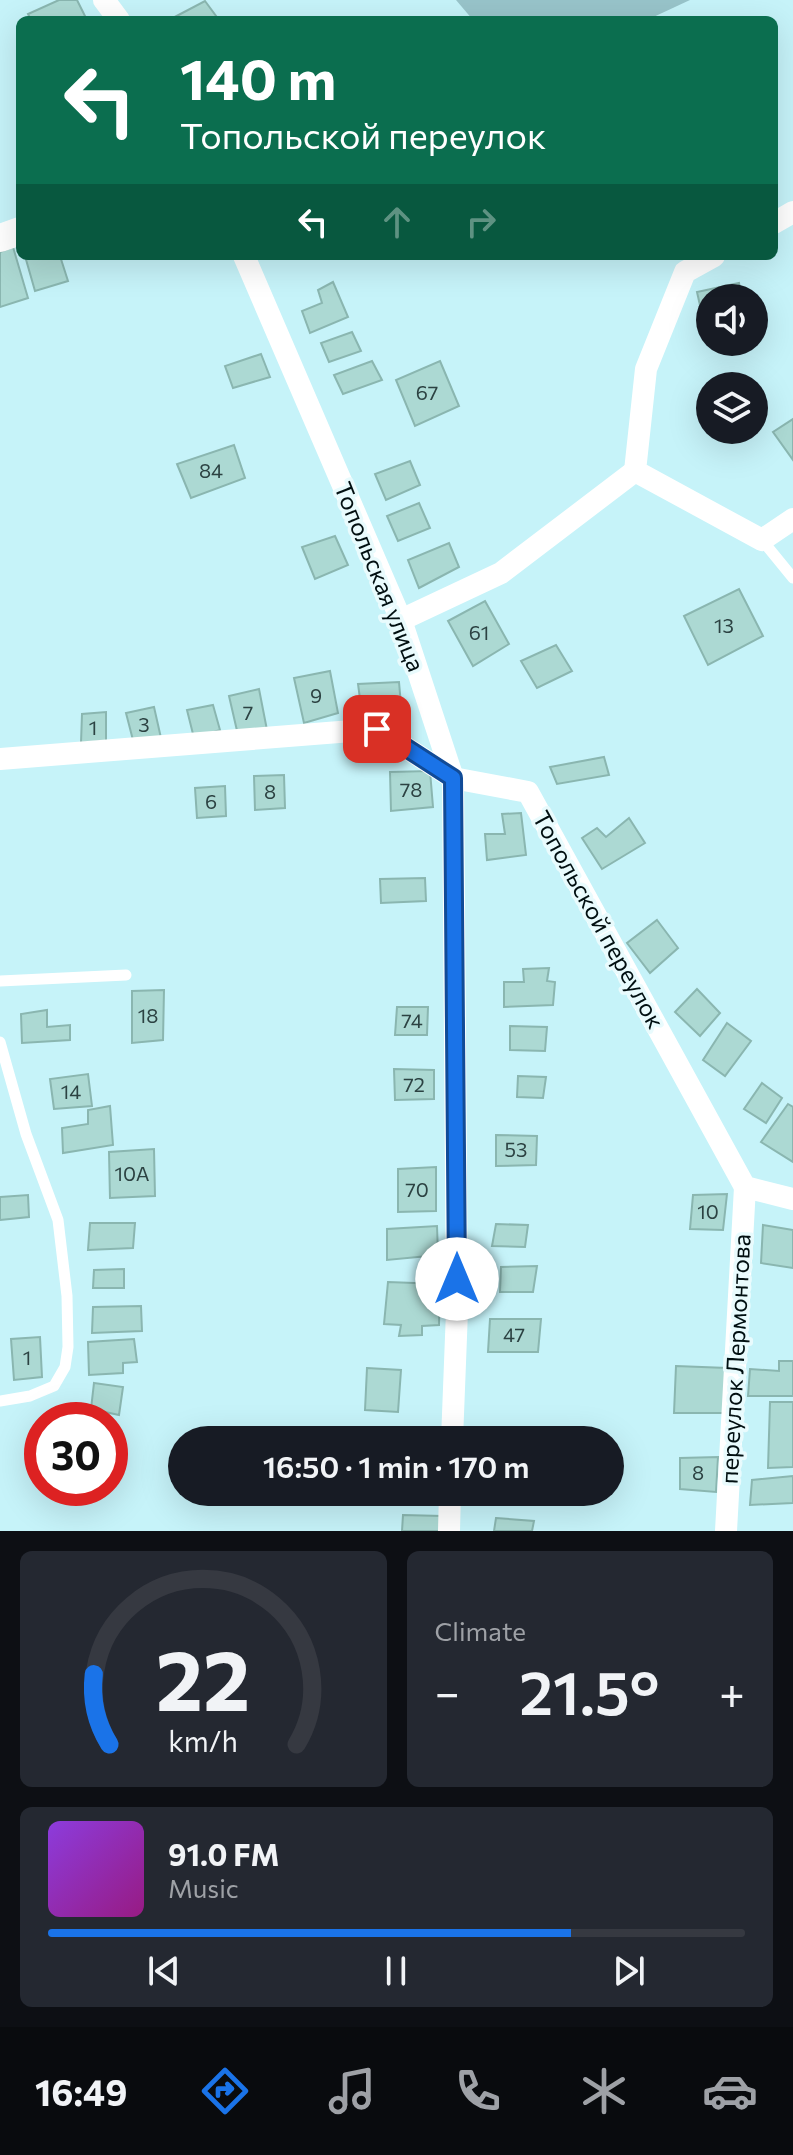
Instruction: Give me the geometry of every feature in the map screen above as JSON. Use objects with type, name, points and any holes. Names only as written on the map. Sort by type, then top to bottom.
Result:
[{"type":"street","name":"Топольская улица","points":[[246,260],[401,620],[453,778],[457,1311],[453,1426]]},
{"type":"street","points":[[401,620],[501,573],[635,471],[646,369],[685,272],[707,260]]},
{"type":"street","points":[[635,471],[762,540],[793,519]]},
{"type":"street","name":"Топольской переулок","points":[[0,759],[377,729],[453,778],[528,792],[745,1187]]},
{"type":"street","points":[[745,1187],[793,1199]]},
{"type":"street","name":"переулок Лермонтова","points":[[726,1531],[745,1187]]},
{"type":"street","points":[[449,1531],[450,1506]]},
{"type":"lane","points":[[762,540],[793,578]]},
{"type":"lane","points":[[0,981],[126,975]]},
{"type":"lane","points":[[0,1042],[26,1134],[58,1220],[67,1296],[68,1347],[65,1367],[54,1386],[30,1396],[0,1401]]},
{"type":"shaded area","points":[[456,0],[690,0],[656,16],[470,16]]},
{"type":"building","points":[[59,0],[77,0],[85,16],[29,16]]},
{"type":"building","points":[[205,1],[216,16],[177,16]]},
{"type":"building","points":[[13,247],[28,298],[0,307],[0,252]]},
{"type":"building","points":[[26,260],[61,260],[68,281],[35,291]]},
{"type":"building","points":[[333,282],[348,317],[310,333],[302,311],[322,303],[318,290]]},
{"type":"building","points":[[352,332],[361,351],[329,362],[321,343]]},
{"type":"building","points":[[261,354],[270,377],[233,388],[225,366]]},
{"type":"building","points":[[372,361],[382,380],[343,394],[334,375]]},
{"type":"building","points":[[440,361],[459,406],[415,426],[396,380]]},
{"type":"building","points":[[793,419],[793,460],[773,432]]},
{"type":"building","points":[[234,445],[245,478],[191,498],[177,464]]},
{"type":"building","points":[[410,461],[420,485],[386,500],[375,474]]},
{"type":"building","points":[[419,503],[430,528],[398,541],[387,516]]},
{"type":"building","points":[[335,536],[348,565],[315,579],[302,547]]},
{"type":"building","points":[[449,543],[459,567],[419,588],[408,560]]},
{"type":"building","points":[[739,589],[763,636],[708,665],[684,616]]},
{"type":"building","points":[[485,601],[509,644],[473,666],[448,621]]},
{"type":"building","points":[[556,645],[572,671],[537,688],[521,661]]},
{"type":"building","points":[[330,671],[338,713],[304,723],[294,678]]},
{"type":"building","points":[[399,682],[402,717],[363,721],[358,684]]},
{"type":"building","points":[[259,689],[267,730],[238,735],[229,696]]},
{"type":"building","points":[[213,705],[220,730],[194,738],[187,710]]},
{"type":"building","points":[[154,707],[161,738],[134,744],[126,713]]},
{"type":"building","points":[[106,712],[106,741],[81,743],[82,714]]},
{"type":"building","points":[[604,757],[609,775],[557,784],[550,767]]},
{"type":"building","points":[[430,771],[433,807],[391,811],[390,772]]},
{"type":"building","points":[[284,775],[285,808],[255,810],[254,776]]},
{"type":"building","points":[[225,786],[226,816],[197,818],[195,788]]},
{"type":"building","points":[[521,813],[526,855],[487,860],[485,834],[505,834],[502,814]]},
{"type":"building","points":[[629,818],[645,843],[602,869],[582,838],[597,828],[606,837]]},
{"type":"building","points":[[425,878],[426,901],[381,903],[380,879]]},
{"type":"building","points":[[657,920],[678,948],[650,973],[627,943]]},
{"type":"building","points":[[549,968],[547,981],[555,982],[553,1005],[504,1007],[504,982],[524,982],[523,969]]},
{"type":"building","points":[[697,989],[720,1013],[700,1036],[675,1012]]},
{"type":"building","points":[[164,990],[163,1040],[132,1043],[132,991]]},
{"type":"building","points":[[397,1007],[428,1007],[427,1035],[395,1035]]},
{"type":"building","points":[[47,1010],[47,1027],[70,1025],[70,1040],[22,1043],[21,1014]]},
{"type":"building","points":[[727,1023],[751,1041],[725,1076],[703,1060]]},
{"type":"building","points":[[510,1026],[547,1027],[545,1051],[510,1050]]},
{"type":"building","points":[[394,1069],[434,1070],[434,1099],[395,1100]]},
{"type":"building","points":[[88,1074],[92,1106],[54,1109],[50,1079]]},
{"type":"building","points":[[518,1076],[546,1077],[543,1098],[517,1097]]},
{"type":"building","points":[[762,1083],[782,1098],[766,1123],[744,1109]]},
{"type":"building","points":[[788,1104],[793,1107],[793,1162],[761,1142]]},
{"type":"building","points":[[110,1106],[113,1145],[63,1153],[62,1128],[88,1124],[88,1110]]},
{"type":"building","points":[[496,1135],[537,1136],[536,1165],[496,1166]]},
{"type":"building","points":[[154,1149],[155,1196],[110,1198],[109,1152]]},
{"type":"building","points":[[436,1167],[436,1211],[398,1212],[398,1169]]},
{"type":"building","points":[[727,1194],[723,1230],[690,1229],[693,1195]]},
{"type":"building","points":[[28,1195],[29,1217],[0,1220],[0,1197]]},
{"type":"building","points":[[90,1223],[135,1223],[133,1248],[88,1250]]},
{"type":"building","points":[[496,1224],[528,1225],[525,1247],[492,1246]]},
{"type":"building","points":[[763,1225],[793,1230],[793,1268],[761,1263]]},
{"type":"building","points":[[437,1226],[438,1255],[387,1260],[387,1229]]},
{"type":"building","points":[[537,1266],[533,1292],[500,1292],[501,1267]]},
{"type":"building","points":[[124,1269],[124,1288],[93,1288],[94,1270]]},
{"type":"building","points":[[388,1282],[440,1284],[439,1325],[422,1326],[422,1335],[399,1336],[401,1325],[384,1324]]},
{"type":"building","points":[[141,1306],[142,1331],[92,1333],[93,1307]]},
{"type":"building","points":[[490,1319],[541,1319],[538,1352],[488,1352]]},
{"type":"building","points":[[40,1337],[42,1377],[14,1380],[11,1339]]},
{"type":"building","points":[[134,1339],[137,1362],[123,1363],[123,1373],[89,1375],[88,1342]]},
{"type":"building","points":[[779,1361],[793,1361],[793,1396],[748,1396],[750,1369],[779,1371]]},
{"type":"building","points":[[676,1366],[727,1368],[724,1413],[674,1413]]},
{"type":"building","points":[[367,1368],[401,1370],[398,1412],[365,1410]]},
{"type":"building","points":[[94,1383],[123,1387],[121,1402],[92,1402]]},
{"type":"building","points":[[770,1402],[793,1402],[793,1467],[768,1468]]},
{"type":"building","points":[[718,1457],[716,1492],[680,1489],[680,1458]]},
{"type":"building","points":[[793,1476],[793,1503],[750,1505],[752,1480]]},
{"type":"building","points":[[403,1515],[442,1516],[441,1531],[402,1531]]},
{"type":"building","points":[[496,1518],[534,1521],[532,1531],[494,1531]]},
{"type":"route","points":[[377,729],[453,778],[457,1279]]}]
